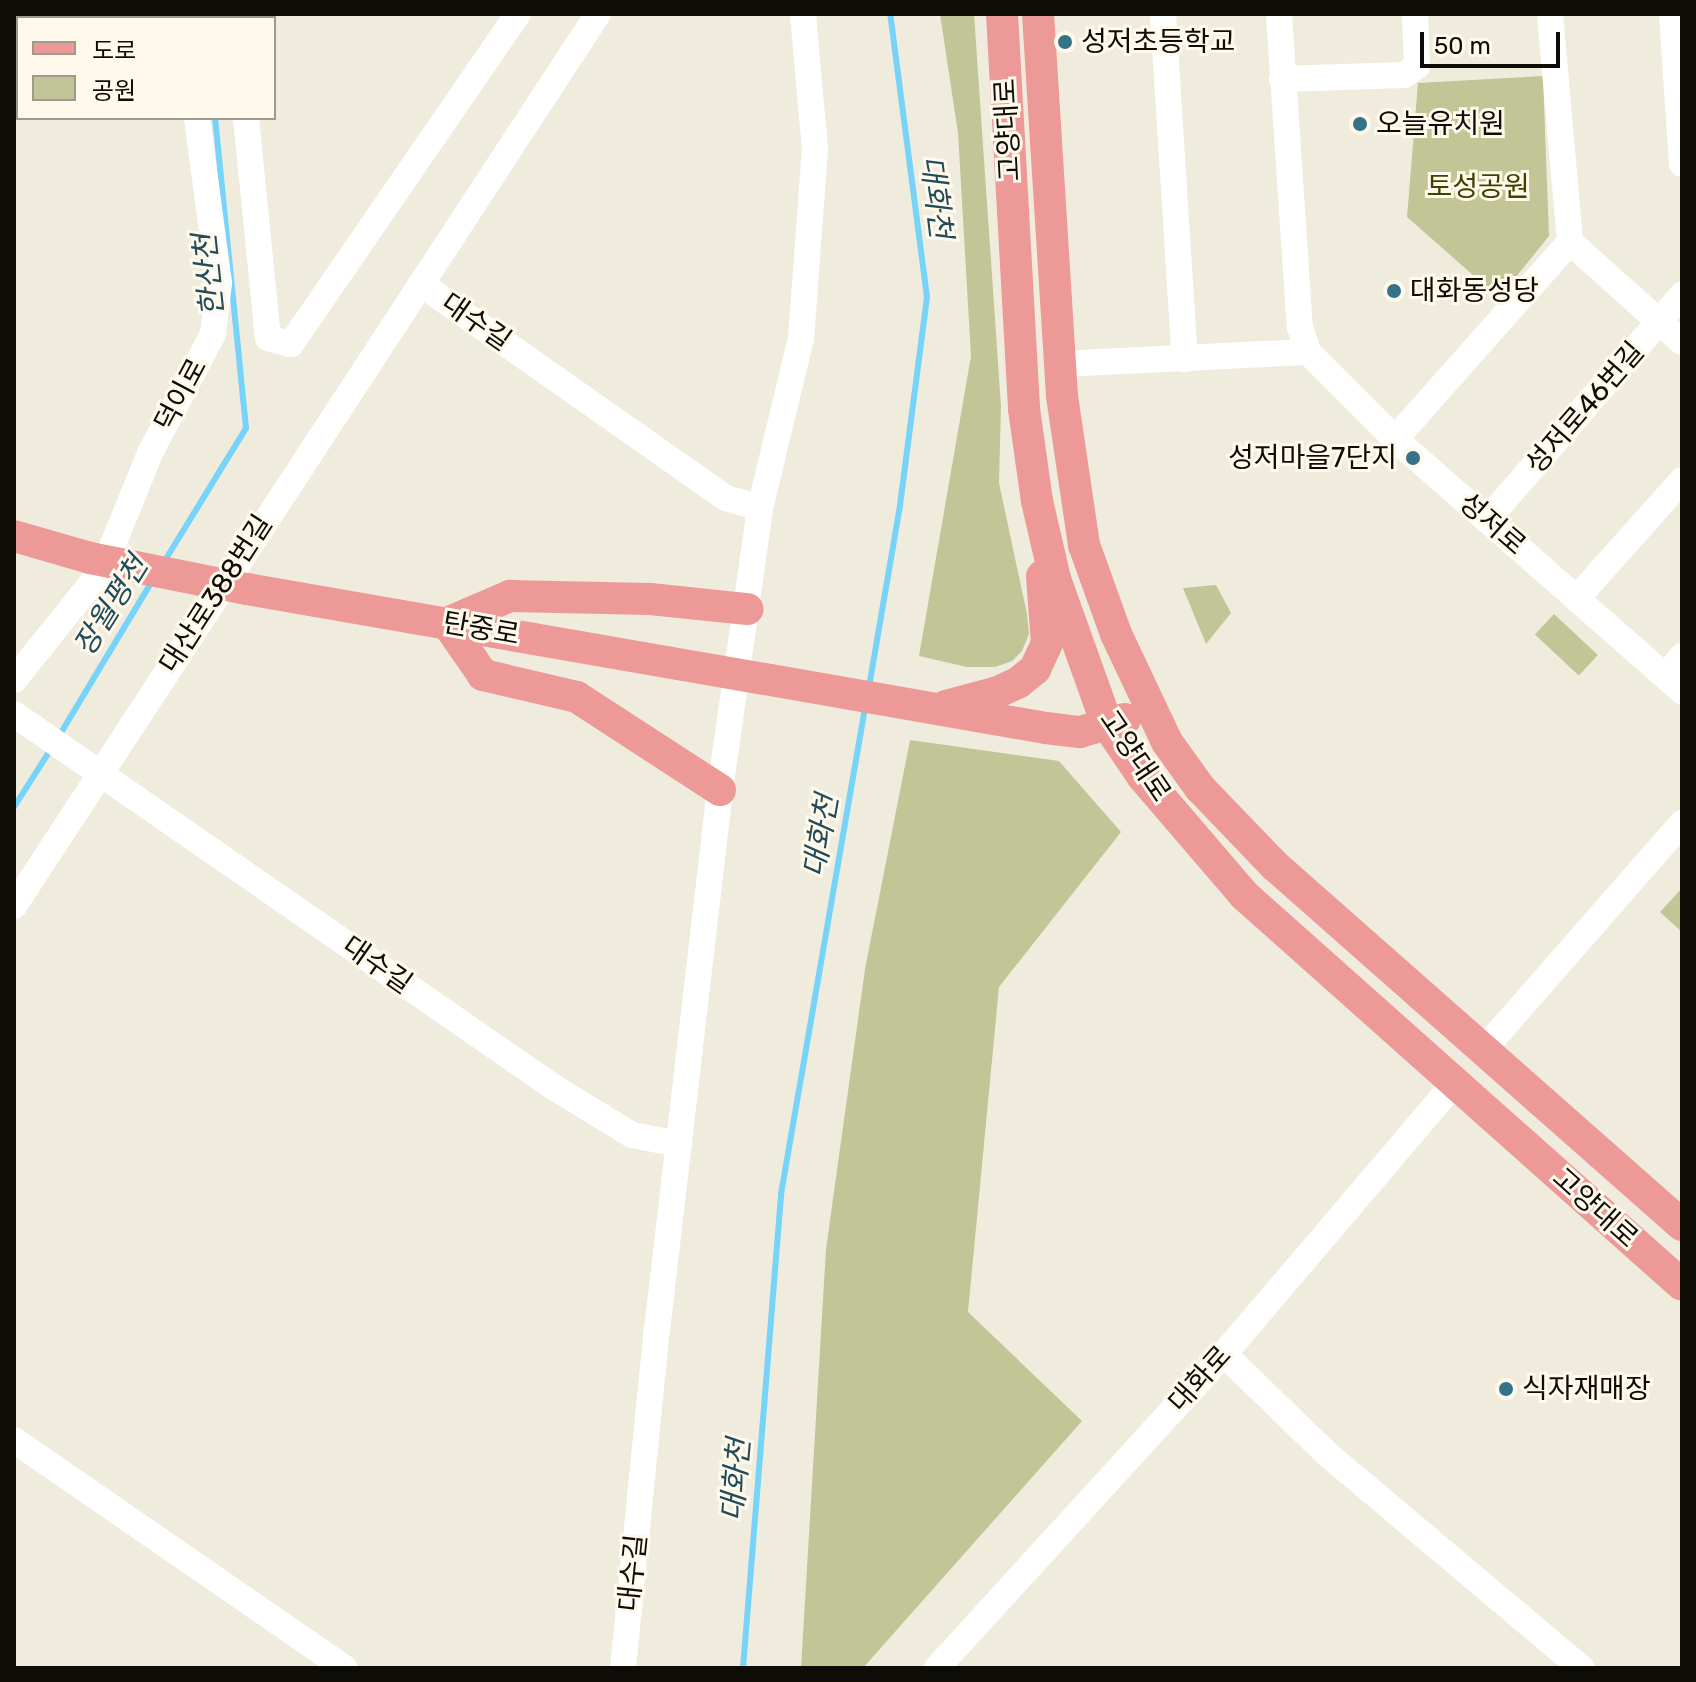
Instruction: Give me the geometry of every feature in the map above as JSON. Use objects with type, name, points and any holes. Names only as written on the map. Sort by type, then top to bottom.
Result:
[{"type":"main road","name":"고양대로","points":[[1002,14],[1024,409],[1037,501],[1055,579],[1107,724],[1143,777],[1244,895],[1682,1285]]},
{"type":"main road","name":"고양대로","points":[[1038,14],[1060,364],[1084,545],[1116,634],[1151,712],[1167,742],[1200,788],[1274,865],[1682,1225]]},
{"type":"main road","points":[[922,706],[1019,682],[1043,658],[1047,643],[1037,501]]},
{"type":"main road","points":[[14,536],[96,563]]},
{"type":"main road","name":"탄중로","points":[[96,563],[922,706]]},
{"type":"main road","points":[[720,790],[577,697],[483,675],[447,623],[510,596],[650,599],[747,609]]},
{"type":"main road","points":[[922,706],[1080,732],[1151,712]]},
{"type":"street","points":[[246,120],[268,338],[291,344],[518,14]]},
{"type":"street","name":"대수길","points":[[598,14],[421,284],[726,498],[760,508]]},
{"type":"street","name":"대수길","points":[[623,1668],[720,790],[760,508],[801,339],[815,149],[803,14]]},
{"type":"street","points":[[1163,14],[1185,359]]},
{"type":"street","points":[[1060,364],[1308,352],[1300,327],[1279,14]]},
{"type":"street","points":[[1282,79],[1404,75],[1417,66],[1415,14]]},
{"type":"street","points":[[1550,14],[1570,242],[1682,342]]},
{"type":"street","points":[[1672,14],[1682,164]]},
{"type":"street","name":"덕이로","points":[[96,563],[213,334],[219,283],[197,120]]},
{"type":"street","points":[[1395,439],[1570,242]]},
{"type":"street","name":"대산로388번길","points":[[14,906],[93,768],[421,284]]},
{"type":"street","name":"성저로46번길","points":[[1487,520],[1682,295]]},
{"type":"street","name":"성저로","points":[[1308,352],[1395,439],[1487,520],[1577,598],[1677,674]]},
{"type":"street","points":[[1577,598],[1682,480]]},
{"type":"street","points":[[14,680],[96,563]]},
{"type":"street","name":"대수길","points":[[14,714],[555,1088],[632,1135],[679,1144]]},
{"type":"street","points":[[1485,1048],[1682,823]]},
{"type":"street","name":"대화로","points":[[937,1668],[1224,1354],[1455,1083]]},
{"type":"street","points":[[1224,1354],[1326,1453],[1581,1668]]},
{"type":"street","points":[[14,1440],[344,1668]]},
{"type":"green space","points":[[940,14],[974,14],[1001,406],[999,483],[1029,634],[1022,651],[1012,661],[995,667],[967,667],[919,656],[971,356],[958,133]]},
{"type":"green space","name":"토성공원","points":[[1543,76],[1549,236],[1499,298],[1407,217],[1418,83]]},
{"type":"green space","points":[[1216,585],[1231,613],[1206,644],[1183,588]]},
{"type":"green space","points":[[1554,614],[1598,655],[1579,675],[1535,634]]},
{"type":"green space","points":[[910,740],[1059,761],[1121,832],[999,987],[968,1312],[1082,1421],[863,1668],[801,1668],[826,1249],[865,969]]},
{"type":"green space","points":[[1682,888],[1682,932],[1660,912]]},
{"type":"waterway","name":"대화천","points":[[869,687],[900,505],[927,297],[890,14]]},
{"type":"waterway","name":"한산천","points":[[164,562],[246,428],[215,120]]},
{"type":"waterway","name":"장월평천","points":[[59,736],[152,581]]},
{"type":"waterway","name":"대화천","points":[[743,1668],[781,1194],[865,706]]},
{"type":"waterway","name":"장월평천","points":[[14,807],[51,749]]},
{"type":"place","name":"성저초등학교","points":[[1065,42]]},
{"type":"place","name":"오늘유치원","points":[[1360,124]]},
{"type":"place","name":"대화동성당","points":[[1394,291]]},
{"type":"place","name":"성저마을7단지","points":[[1413,458]]},
{"type":"place","name":"식자재매장","points":[[1506,1389]]}]
